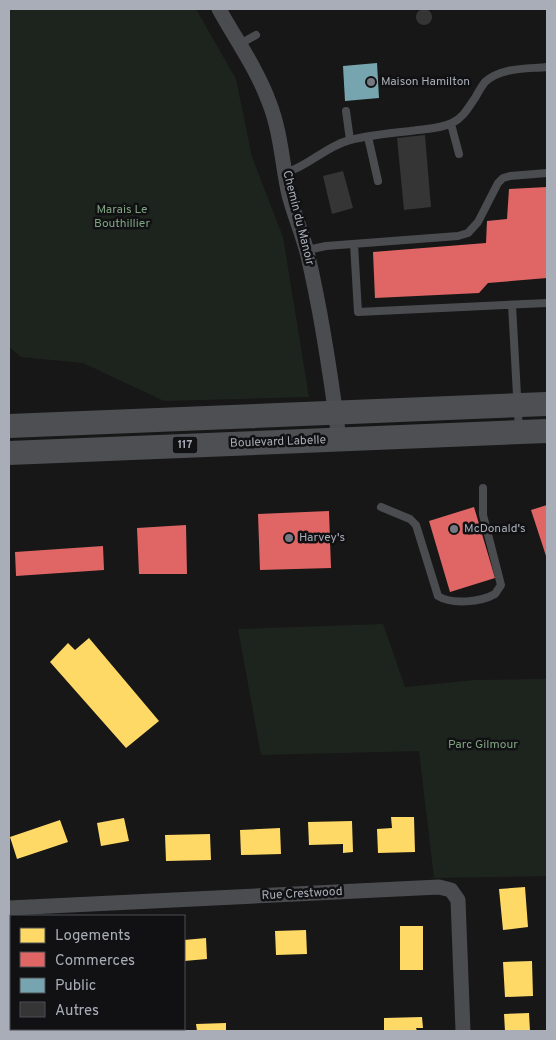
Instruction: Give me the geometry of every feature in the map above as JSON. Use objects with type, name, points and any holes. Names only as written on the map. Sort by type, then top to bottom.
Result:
[{"type":"main road","name":"Boulevard Labelle","points":[[9,453],[352,425],[547,404]]},
{"type":"main road","name":"Boulevard Labelle","points":[[9,426],[352,425],[519,432],[547,431]]},
{"type":"street","name":"Chemin du Manoir","points":[[219,9],[254,69],[270,103],[279,135],[289,195],[306,250],[319,309],[333,390],[352,425]]},
{"type":"street","name":"Rue Crestwood","points":[[9,908],[439,887],[450,890],[458,900],[463,1031]]},
{"type":"lane","points":[[240,44],[256,35]]},
{"type":"lane","points":[[285,173],[298,169],[326,150],[350,140],[431,129],[451,124],[464,114],[484,83],[495,75],[506,71],[547,68]]},
{"type":"lane","points":[[346,111],[350,140]]},
{"type":"lane","points":[[451,124],[459,154]]},
{"type":"lane","points":[[368,137],[378,181]]},
{"type":"lane","points":[[306,250],[326,246],[458,236],[468,233],[478,222],[498,183],[503,178],[547,173]]},
{"type":"lane","points":[[354,244],[358,312],[547,303]]},
{"type":"lane","points":[[512,305],[519,432]]},
{"type":"lane","points":[[381,508],[410,519],[416,525],[440,598],[453,601],[479,599],[495,594],[501,585],[482,515],[483,488]]},
{"type":"green space","name":"Marais Le Bouthillier","points":[[9,9],[196,9],[236,79],[252,157],[283,237],[309,397],[164,401],[83,363],[21,357],[9,347]]},
{"type":"green space","name":"Parc Gilmour","points":[[383,624],[405,687],[475,680],[547,679],[547,876],[434,878],[419,751],[261,755],[238,629]]},
{"type":"building: Logements","points":[[89,638],[159,721],[126,748],[50,662],[68,643],[75,650]]},
{"type":"building: Logements","points":[[391,817],[414,817],[415,852],[378,853],[377,829],[392,828]]},
{"type":"building: Logements","points":[[124,818],[129,841],[101,846],[97,823]]},
{"type":"building: Logements","points":[[60,820],[68,842],[17,859],[10,837]]},
{"type":"building: Logements","points":[[352,821],[353,852],[343,853],[343,844],[309,845],[308,822]]},
{"type":"building: Logements","points":[[280,828],[281,854],[241,855],[240,830]]},
{"type":"building: Logements","points":[[210,834],[211,860],[166,861],[165,835]]},
{"type":"building: Logements","points":[[525,887],[528,927],[503,930],[499,889]]},
{"type":"building: Logements","points":[[400,926],[423,926],[423,970],[400,970]]},
{"type":"building: Logements","points":[[306,930],[307,954],[276,955],[275,931]]},
{"type":"building: Logements","points":[[206,938],[207,959],[185,961],[185,940]]},
{"type":"building: Logements","points":[[532,961],[533,996],[505,997],[503,962]]},
{"type":"building: Logements","points":[[529,1013],[530,1031],[505,1031],[504,1014]]},
{"type":"building: Logements","points":[[422,1017],[423,1028],[416,1028],[417,1031],[384,1031],[384,1018]]},
{"type":"building: Logements","points":[[226,1023],[226,1031],[197,1031],[196,1024]]},
{"type":"building: Commerces","points":[[547,187],[547,278],[488,283],[479,293],[375,298],[373,252],[486,243],[487,221],[507,219],[509,189]]},
{"type":"building: Commerces","points":[[547,505],[547,559],[531,510]]},
{"type":"building: Commerces","points":[[474,507],[495,578],[450,592],[429,521]]},
{"type":"building: Commerces","points":[[329,511],[331,568],[260,570],[258,514]]},
{"type":"building: Commerces","points":[[186,525],[187,574],[139,574],[137,528]]},
{"type":"building: Commerces","points":[[103,546],[104,570],[16,576],[15,552]]},
{"type":"building: Public","points":[[377,63],[379,98],[345,101],[343,66]]},
{"type":"building: Autres","points":[[424,9],[430,11],[432,17],[430,23],[424,25],[418,23],[416,17],[418,11]]},
{"type":"building: Autres","points":[[425,135],[431,207],[404,210],[397,138]]},
{"type":"building: Autres","points":[[343,171],[353,208],[332,214],[323,176]]},
{"type":"place","name":"Maison Hamilton","points":[[371,82]]},
{"type":"place","name":"McDonald's","points":[[454,529]]},
{"type":"place","name":"Harvey's","points":[[289,538]]}]
